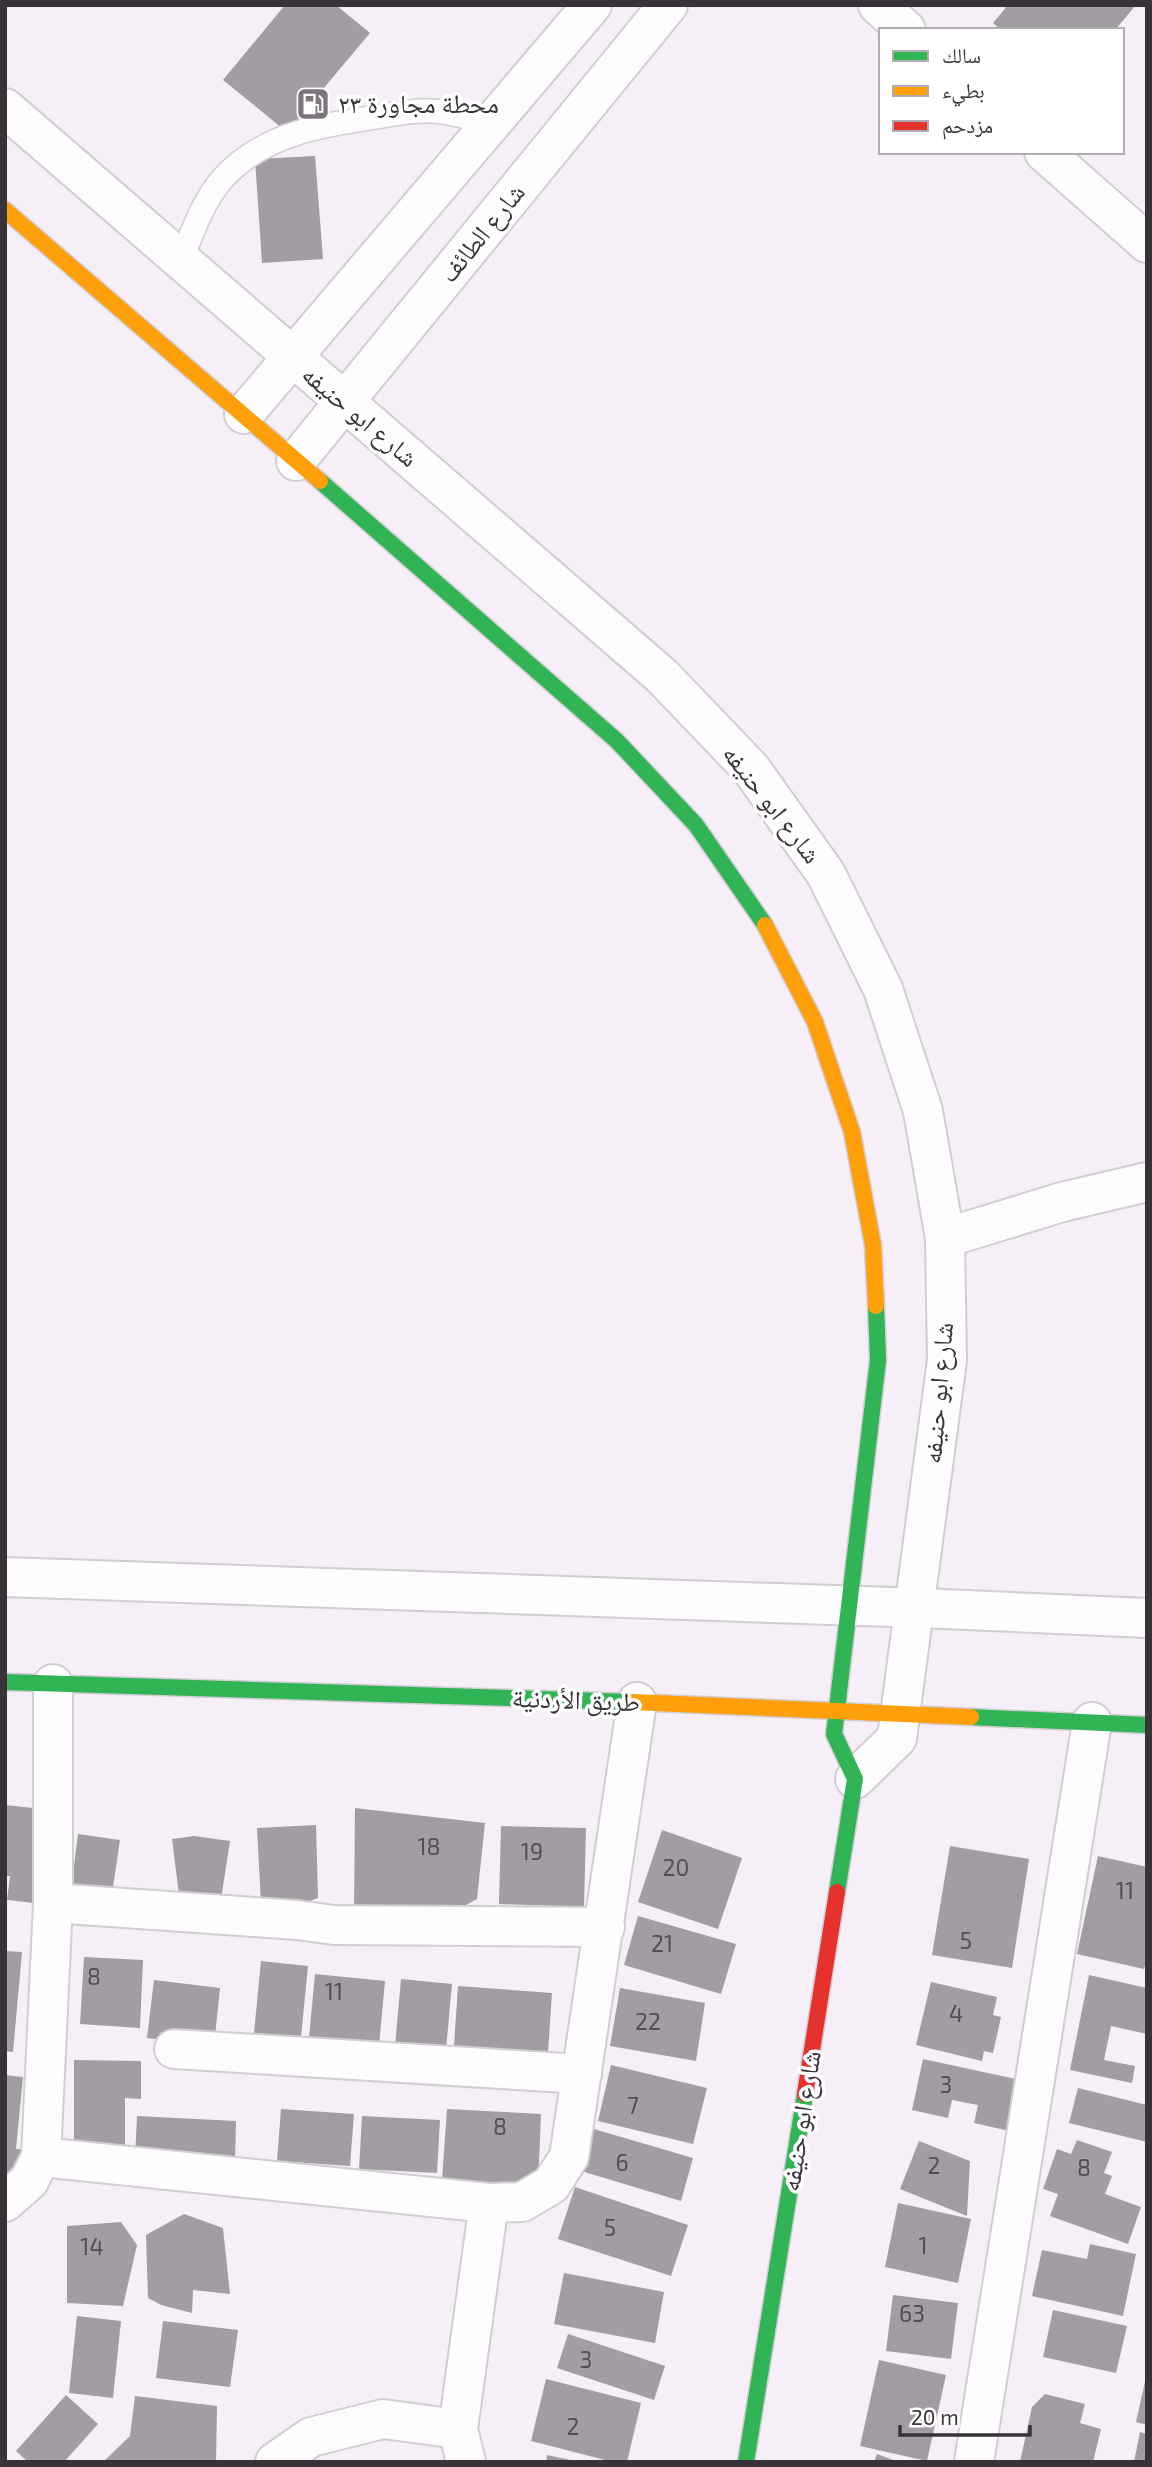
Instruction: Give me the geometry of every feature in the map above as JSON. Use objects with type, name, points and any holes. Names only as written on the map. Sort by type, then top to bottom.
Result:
[{"type":"street","points":[[244,414],[592,5]]},
{"type":"street","name":"شارع الطائف","points":[[296,461],[668,5]]},
{"type":"street","points":[[878,5],[904,28]]},
{"type":"street","name":"شارع ابو حنيفه","points":[[5,108],[662,676],[751,769],[826,874],[883,989],[923,1111],[945,1238],[947,1360],[901,1713],[897,1738],[855,1779],[746,2462]]},
{"type":"street","points":[[1046,154],[1147,243]]},
{"type":"street","points":[[5,210],[244,414],[617,741],[696,825],[762,920],[815,1022],[852,1132],[873,1245],[878,1360],[834,1734],[855,1779]]},
{"type":"street","points":[[945,1238],[1062,1202],[1147,1182]]},
{"type":"street","points":[[5,1577],[1147,1618]]},
{"type":"street","name":"طريق الأردنية","points":[[5,1682],[637,1702],[1147,1725]]},
{"type":"street","points":[[5,2202],[29,2181],[41,2157],[53,1903],[53,1684]]},
{"type":"street","points":[[41,2157],[488,2203],[522,2202],[551,2185],[569,2157],[637,1702]]},
{"type":"street","points":[[974,2462],[1092,1722]]},
{"type":"street","points":[[53,1903],[297,1920],[334,1926],[605,1927]]},
{"type":"street","points":[[174,2049],[582,2074]]},
{"type":"street","points":[[275,2462],[311,2437],[383,2419],[462,2446],[488,2203]]},
{"type":"lane","points":[[181,260],[204,205],[222,179],[246,158],[286,136],[330,124],[416,111],[439,111],[492,123]]},
{"type":"building","points":[[285,5],[336,5],[370,33],[287,132],[223,80]]},
{"type":"building","points":[[1008,5],[1136,5],[1117,28],[999,28],[993,23]]},
{"type":"building","points":[[315,156],[323,259],[262,263],[255,159]]},
{"type":"building","points":[[5,1805],[43,1809],[34,1903],[7,1900],[10,1876],[5,1876]]},
{"type":"building","points":[[355,1808],[485,1823],[477,1899],[434,1923],[354,1914]]},
{"type":"building","points":[[316,1825],[318,1898],[302,1904],[261,1903],[257,1828]]},
{"type":"building","points":[[501,1826],[586,1828],[584,1907],[499,1904]]},
{"type":"building","points":[[662,1830],[742,1858],[718,1929],[638,1902]]},
{"type":"building","points":[[78,1834],[120,1840],[112,1894],[71,1889]]},
{"type":"building","points":[[194,1836],[230,1841],[221,1899],[180,1903],[172,1839]]},
{"type":"building","points":[[950,1846],[1029,1859],[1012,1968],[932,1955]]},
{"type":"building","points":[[1098,1856],[1147,1867],[1147,1958],[1144,1969],[1077,1954]]},
{"type":"building","points":[[638,1916],[736,1944],[721,1994],[624,1965]]},
{"type":"building","points":[[5,1951],[22,1952],[13,2052],[5,2051]]},
{"type":"building","points":[[84,1957],[143,1960],[140,2028],[80,2024]]},
{"type":"building","points":[[261,1961],[308,1966],[301,2037],[254,2033]]},
{"type":"building","points":[[315,1974],[385,1981],[378,2056],[308,2048]]},
{"type":"building","points":[[1089,1975],[1147,1988],[1147,2034],[1111,2026],[1104,2060],[1135,2066],[1132,2083],[1070,2070]]},
{"type":"building","points":[[401,1979],[452,1984],[446,2050],[395,2046]]},
{"type":"building","points":[[154,1980],[220,1988],[214,2046],[147,2038]]},
{"type":"building","points":[[931,1982],[997,1997],[993,2015],[1001,2017],[993,2053],[984,2051],[982,2061],[916,2045]]},
{"type":"building","points":[[458,1986],[552,1993],[548,2053],[454,2046]]},
{"type":"building","points":[[620,1988],[705,2003],[696,2061],[610,2046]]},
{"type":"building","points":[[923,2059],[1025,2081],[1014,2132],[974,2123],[978,2105],[952,2100],[948,2118],[912,2110]]},
{"type":"building","points":[[74,2060],[141,2061],[141,2099],[125,2098],[125,2148],[74,2148]]},
{"type":"building","points":[[611,2065],[707,2088],[693,2144],[598,2121]]},
{"type":"building","points":[[5,2075],[23,2077],[16,2149],[23,2149],[21,2170],[11,2168],[10,2176],[5,2175]]},
{"type":"building","points":[[1078,2088],[1147,2105],[1147,2142],[1069,2123]]},
{"type":"building","points":[[281,2109],[354,2114],[350,2166],[277,2161]]},
{"type":"building","points":[[447,2109],[541,2114],[538,2186],[442,2180]]},
{"type":"building","points":[[137,2116],[236,2121],[235,2163],[135,2157]]},
{"type":"building","points":[[362,2116],[440,2120],[437,2173],[359,2169]]},
{"type":"building","points":[[594,2129],[693,2158],[681,2201],[581,2171]]},
{"type":"building","points":[[1077,2140],[1112,2152],[1104,2173],[1112,2176],[1105,2194],[1141,2207],[1128,2244],[1050,2216],[1058,2194],[1043,2189],[1057,2149],[1071,2154]]},
{"type":"building","points":[[919,2141],[970,2161],[967,2216],[900,2189]]},
{"type":"building","points":[[575,2187],[688,2225],[671,2276],[558,2239]]},
{"type":"building","points":[[898,2203],[971,2219],[958,2283],[885,2267]]},
{"type":"building","points":[[184,2214],[223,2228],[230,2294],[193,2290],[192,2313],[161,2305],[148,2298],[146,2235]]},
{"type":"building","points":[[121,2222],[137,2245],[123,2306],[67,2303],[67,2226]]},
{"type":"building","points":[[1090,2244],[1136,2254],[1123,2316],[1032,2296],[1042,2250],[1087,2259]]},
{"type":"building","points":[[564,2273],[664,2292],[655,2343],[554,2324]]},
{"type":"building","points":[[893,2295],[958,2303],[951,2359],[886,2351]]},
{"type":"building","points":[[1053,2310],[1127,2326],[1116,2373],[1043,2357]]},
{"type":"building","points":[[77,2316],[121,2321],[113,2398],[69,2393]]},
{"type":"building","points":[[163,2321],[238,2330],[230,2387],[156,2378]]},
{"type":"building","points":[[568,2334],[665,2366],[654,2400],[557,2368]]},
{"type":"building","points":[[879,2360],[946,2375],[927,2461],[860,2446]]},
{"type":"building","points":[[1147,2377],[1147,2425],[1136,2422]]},
{"type":"building","points":[[546,2379],[641,2403],[627,2462],[613,2462],[531,2441]]},
{"type":"building","points":[[1045,2394],[1085,2404],[1080,2423],[1101,2429],[1093,2462],[1020,2462],[1032,2407]]},
{"type":"building","points":[[66,2395],[98,2424],[64,2462],[28,2462],[16,2451]]},
{"type":"building","points":[[135,2396],[217,2406],[216,2462],[103,2462],[130,2436]]},
{"type":"building","points":[[1140,2432],[1147,2434],[1147,2462],[1134,2462]]},
{"type":"building","points":[[877,2454],[896,2461],[896,2462],[874,2462]]},
{"type":"building","points":[[547,2455],[575,2461],[575,2462],[546,2462]]},
{"type":"traffic: fast","points":[[320,481],[617,741],[696,825],[765,925]]},
{"type":"traffic: fast","points":[[837,1892],[855,1779],[834,1734],[878,1360],[876,1306]]},
{"type":"traffic: fast","points":[[5,1682],[632,1702]]},
{"type":"traffic: fast","points":[[971,1717],[1147,1725]]},
{"type":"traffic: fast","points":[[746,2462],[805,2094]]},
{"type":"traffic: slow","points":[[5,210],[320,481]]},
{"type":"traffic: slow","points":[[765,925],[815,1022],[852,1132],[873,1245],[876,1306]]},
{"type":"traffic: slow","points":[[632,1702],[971,1717]]},
{"type":"traffic: jam","points":[[805,2094],[837,1892]]},
{"type":"place","name":"محطة مجاورة ٢٣","points":[[313,104]]}]
